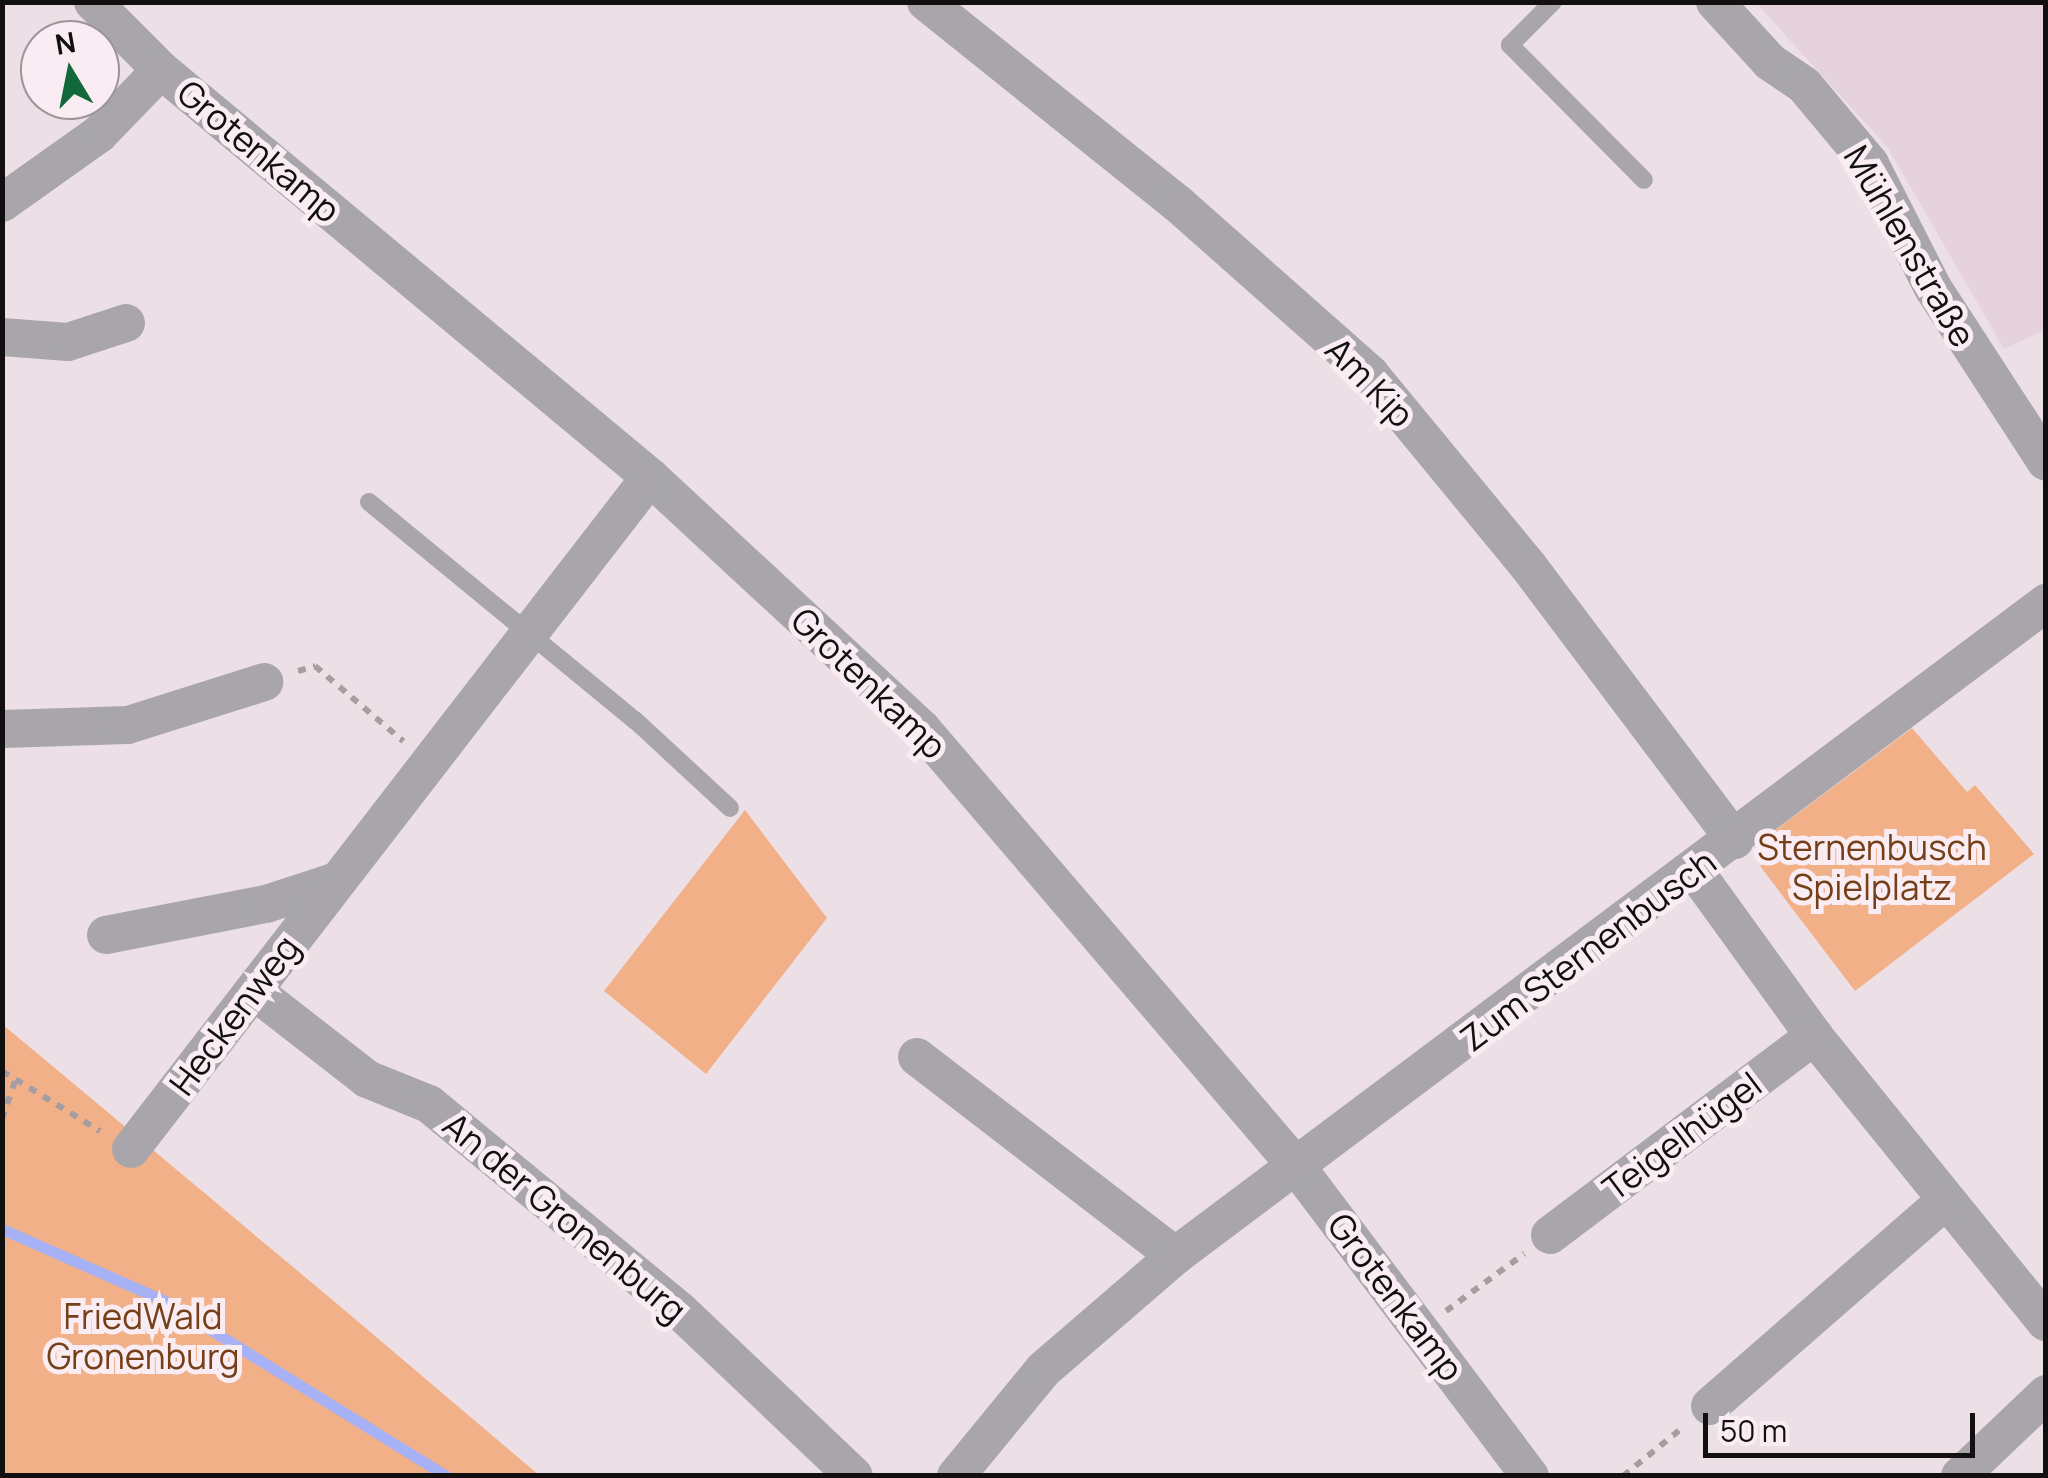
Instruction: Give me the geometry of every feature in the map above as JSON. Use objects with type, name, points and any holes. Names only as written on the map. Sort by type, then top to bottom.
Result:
[{"type":"street","name":"Grotenkamp","points":[[92,2],[161,70],[650,477],[922,728],[1297,1166],[1530,1476]]},
{"type":"street","name":"Am Kip","points":[[926,2],[1178,203],[1370,374],[1529,567],[1734,840]]},
{"type":"street","name":"Mühlenstraße","points":[[1716,2],[1770,62],[1814,96],[1870,164],[1932,288],[2046,462]]},
{"type":"street","points":[[2,203],[99,134],[161,70]]},
{"type":"street","points":[[2,338],[68,342],[126,323]]},
{"type":"street","name":"Heckenweg","points":[[131,1149],[650,477]]},
{"type":"street","name":"Zum Sternenbusch","points":[[956,1476],[1044,1370],[1175,1256],[2046,603]]},
{"type":"street","points":[[2,729],[128,724],[264,682]]},
{"type":"street","points":[[1694,870],[1774,972],[1814,1036],[2046,1322]]},
{"type":"street","name":"Heckenweg","points":[[106,935],[266,904],[337,881]]},
{"type":"street","name":"An der Gronenburg","points":[[254,991],[367,1079],[429,1104],[679,1310],[854,1476]]},
{"type":"street","name":"Teigelhügel","points":[[1550,1235],[1814,1036]]},
{"type":"street","points":[[917,1058],[1175,1256]]},
{"type":"street","points":[[1710,1406],[1945,1201]]},
{"type":"street","points":[[1960,1476],[2046,1394]]},
{"type":"lane","points":[[1552,2],[1510,45],[1644,180]]},
{"type":"lane","points":[[369,502],[730,808]]},
{"type":"path","points":[[264,682],[315,666],[430,764]]},
{"type":"path","points":[[2,1071],[131,1149]]},
{"type":"path","points":[[2,1119],[15,1080]]},
{"type":"path","points":[[1420,1330],[1550,1235]]},
{"type":"path","points":[[1623,1476],[1710,1406]]},
{"type":"shaded area","points":[[1756,3],[2045,3],[2045,330],[2004,349],[1888,148]]},
{"type":"green space","name":"Sternenbusch Spielplatz","points":[[1912,728],[1967,792],[1975,785],[2034,854],[1855,991],[1760,866],[1781,851],[1769,835]]},
{"type":"green space","points":[[745,810],[827,918],[706,1074],[604,991]]},
{"type":"green space","name":"FriedWald Gronenburg","points":[[2,1024],[329,1297],[539,1475],[3,1475]]},
{"type":"waterway","points":[[2,1229],[161,1299],[447,1476]]}]
